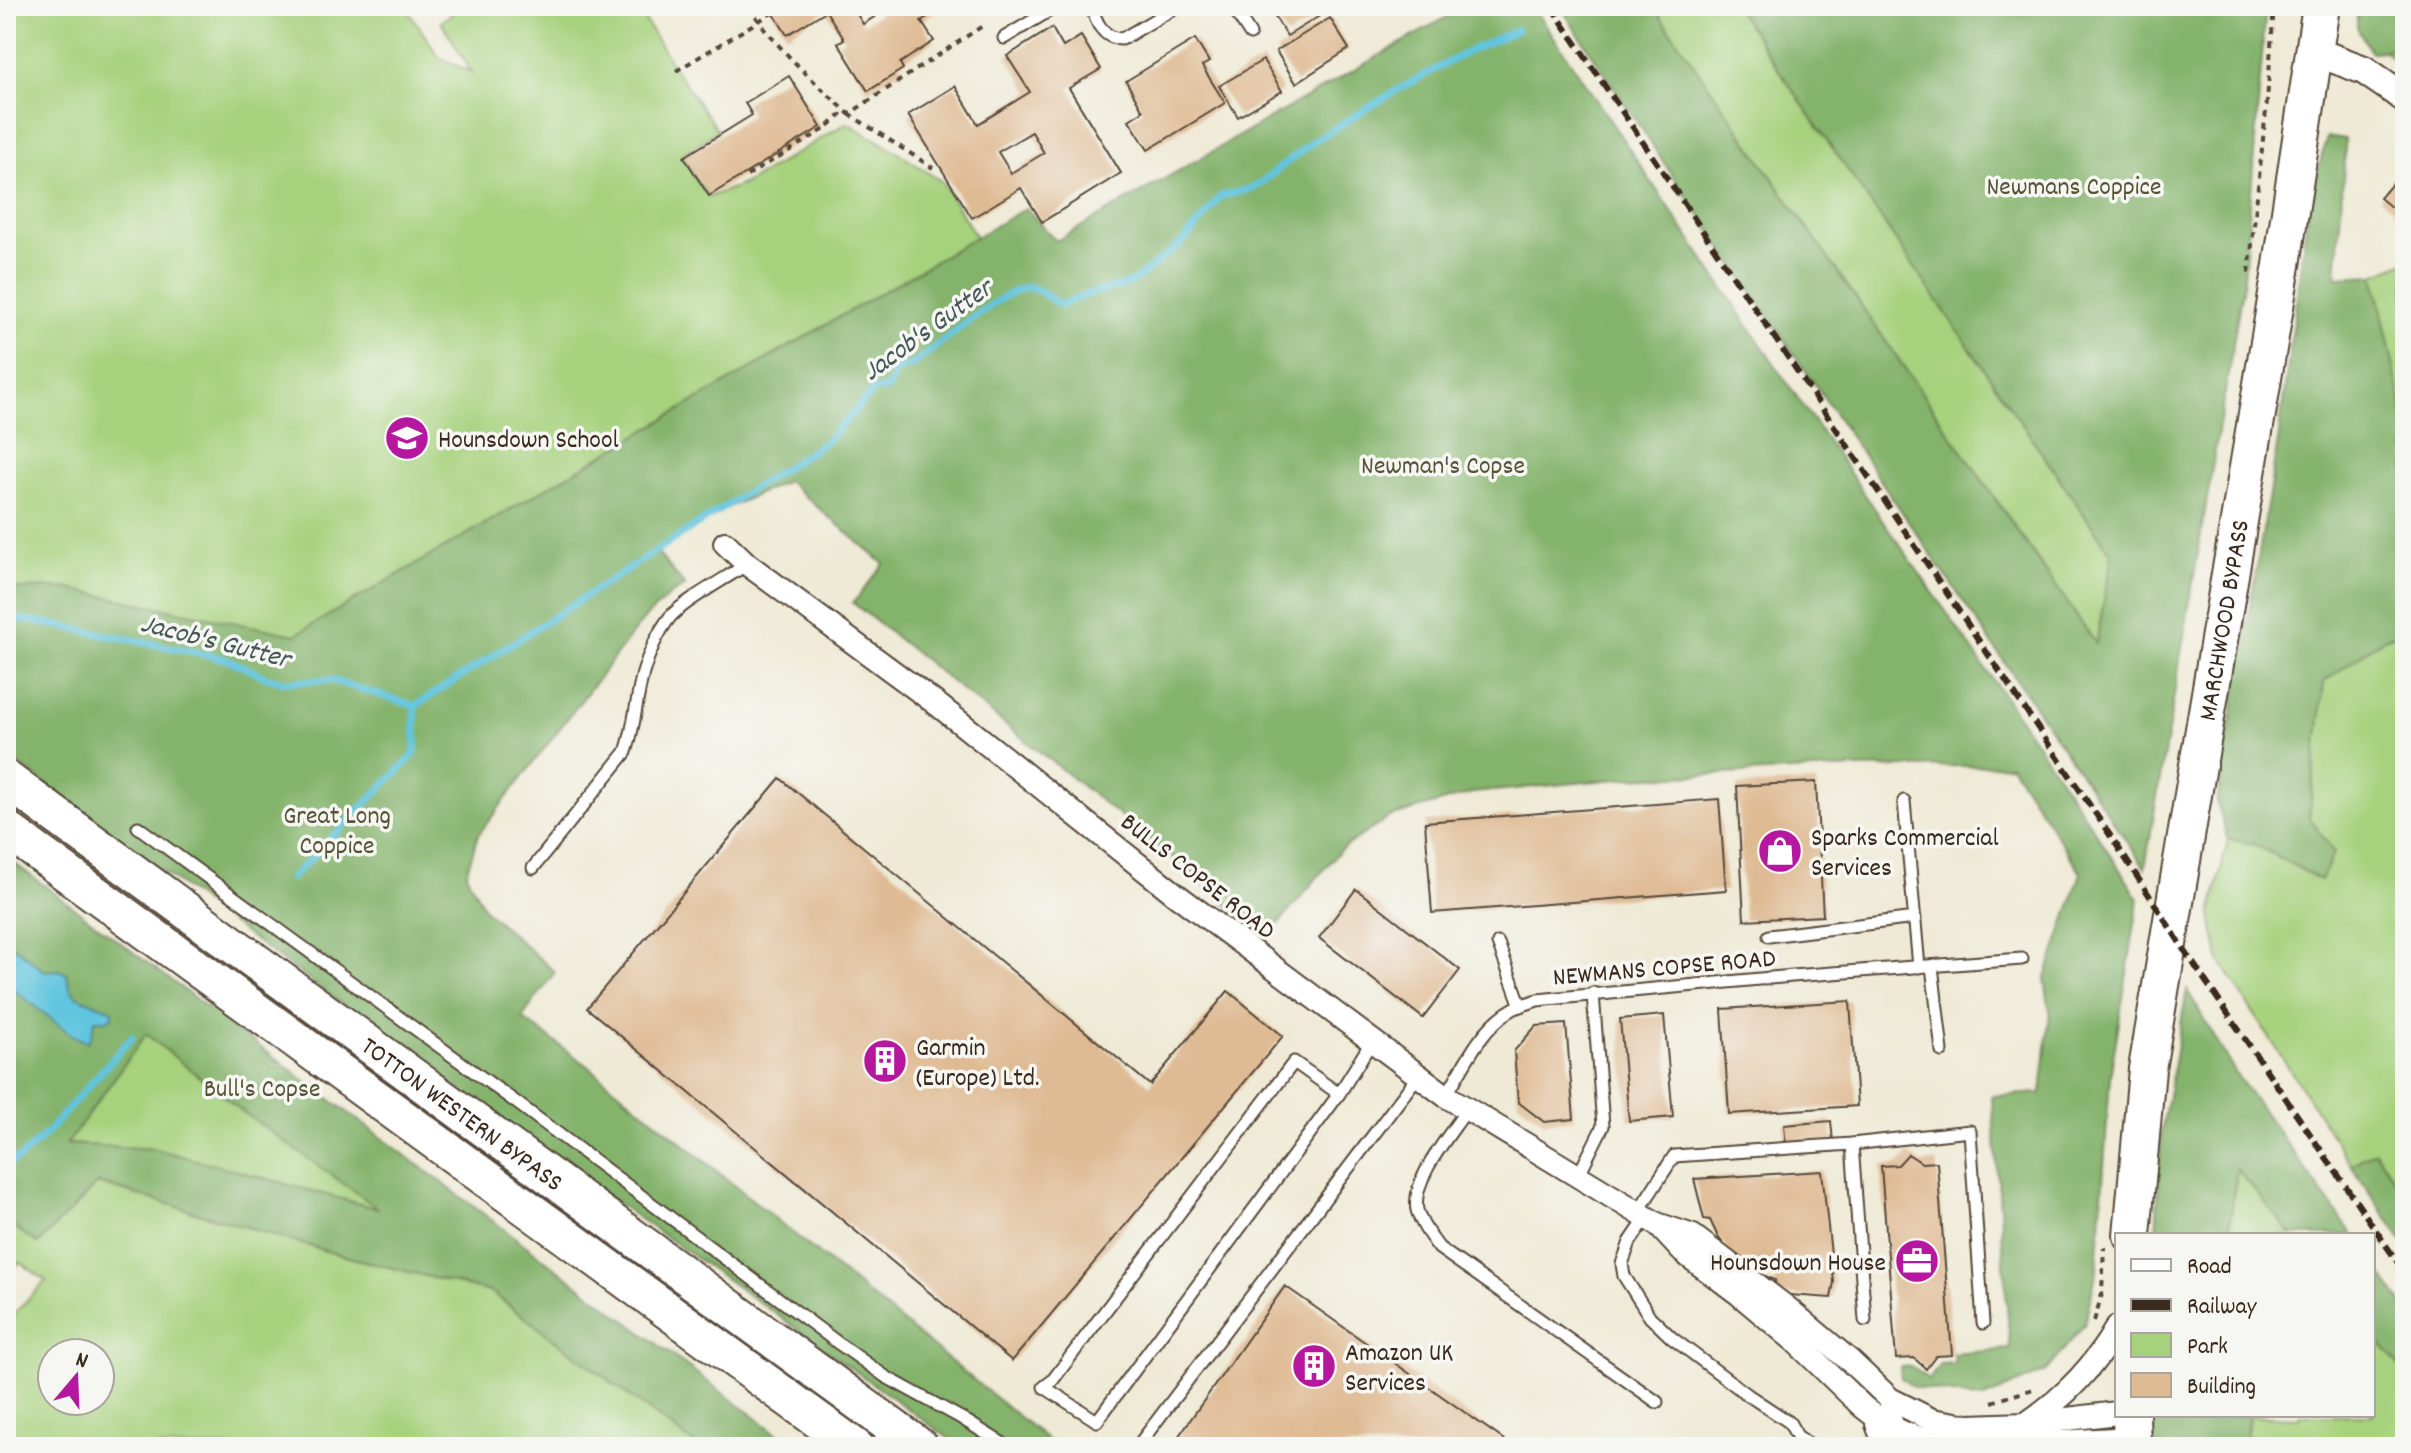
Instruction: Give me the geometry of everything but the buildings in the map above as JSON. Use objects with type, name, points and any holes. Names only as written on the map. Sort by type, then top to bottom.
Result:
[{"type":"main road","name":"MARCHWOOD BYPASS","points":[[2119,1233],[2282,265],[2321,6]]},
{"type":"main road","name":"TOTTON WESTERN BYPASS","points":[[6,779],[920,1447]]},
{"type":"main road","name":"TOTTON WESTERN BYPASS","points":[[6,829],[855,1447]]},
{"type":"street","points":[[2316,52],[2364,70],[2405,98]]},
{"type":"street","name":"BULLS COPSE ROAD","points":[[725,543],[747,564],[938,705],[1174,893],[1418,1076],[1467,1109],[1647,1217],[1693,1236],[1753,1280],[1850,1361],[1890,1399],[1932,1420],[1991,1430],[2128,1428]]},
{"type":"street","name":"BULLS COPSE ROAD","points":[[1647,1217],[1683,1252],[1784,1332],[1889,1435],[1969,1447],[1991,1430],[2026,1424],[2128,1428]]},
{"type":"street","points":[[2026,1424],[2055,1403],[2089,1368],[2115,1330]]},
{"type":"lane","points":[[1004,38],[1057,6]]},
{"type":"lane","points":[[1092,6],[1096,19],[1107,35],[1114,39],[1122,39],[1178,6]]},
{"type":"lane","points":[[1232,6],[1250,34]]},
{"type":"lane","points":[[533,868],[626,752],[644,669],[669,619],[747,564]]},
{"type":"lane","points":[[1904,801],[1919,967]]},
{"type":"lane","points":[[138,827],[517,1103],[838,1343],[886,1377],[1008,1447]]},
{"type":"lane","points":[[1769,936],[1915,918]]},
{"type":"lane","points":[[1498,943],[1521,1006]]},
{"type":"lane","name":"NEWMANS COPSE ROAD","points":[[1446,1096],[1480,1039],[1497,1021],[1513,1008],[1537,1000],[2022,959]]},
{"type":"lane","points":[[1932,966],[1942,1051]]},
{"type":"lane","points":[[1578,1176],[1601,1132],[1604,1119],[1593,993]]},
{"type":"lane","points":[[1339,1094],[1294,1062],[1052,1381],[1044,1387],[1097,1421],[1339,1094],[1372,1041]]},
{"type":"lane","points":[[1137,1447],[1418,1076]]},
{"type":"lane","points":[[1467,1109],[1422,1177],[1416,1206],[1421,1222],[1439,1248],[1657,1402]]},
{"type":"lane","points":[[1813,1447],[1797,1436],[1789,1422],[1672,1338],[1650,1317],[1624,1276],[1622,1264],[1630,1242],[1647,1217],[1674,1156],[1852,1144],[1970,1131],[1983,1323]]},
{"type":"lane","points":[[1852,1144],[1865,1320]]},
{"type":"path","points":[[749,6],[791,60],[849,114],[933,168]]},
{"type":"path","points":[[2249,273],[2274,6]]},
{"type":"path","points":[[676,71],[772,13]]},
{"type":"path","points":[[747,176],[825,129],[841,115],[849,114],[984,25]]},
{"type":"path","points":[[2090,1332],[2115,1248]]},
{"type":"path","points":[[1991,1430],[2042,1382]]},
{"type":"green space","name":"Hounsdown School","points":[[6,6],[405,6],[439,57],[472,73],[441,21],[464,6],[636,6],[718,131],[682,154],[709,197],[746,183],[847,123],[942,182],[976,237],[295,635],[64,588],[6,589]]},
{"type":"green space","name":"Newman's Copse","points":[[1466,6],[1533,6],[2139,899],[2110,1077],[2097,1270],[2084,1325],[2046,1371],[1982,1399],[1913,1387],[1901,1378],[1900,1367],[1911,1366],[1929,1380],[1940,1364],[1955,1363],[1954,1354],[2010,1349],[1992,1096],[2041,1093],[2050,1011],[2045,980],[2081,873],[2011,765],[1628,778],[1472,793],[1390,817],[1340,850],[1266,939],[1165,852],[853,603],[884,564],[787,481],[722,510],[657,552],[685,586],[670,595],[643,620],[478,835],[466,874],[485,910],[555,972],[522,1018],[584,1063],[1056,1447],[961,1447],[557,1161],[6,754],[6,589],[64,588],[295,635],[1026,208],[1056,241]]},
{"type":"green space","name":"Newmans Coppice","points":[[1560,6],[1653,6],[2096,644],[2112,555],[1735,6],[2266,6],[2244,278],[2145,868],[1668,169]]},
{"type":"green space","points":[[1653,6],[1735,6],[2112,555],[2097,645]]},
{"type":"green space","points":[[2357,6],[2399,6],[2399,45],[2385,51],[2371,52],[2357,27]]},
{"type":"green space","points":[[2399,6],[2405,6],[2405,71],[2385,51],[2399,45]]},
{"type":"green space","points":[[2327,137],[2345,139],[2336,277],[2374,275],[2405,420],[2405,633],[2384,638],[2324,682],[2309,817],[2334,853],[2321,880],[2254,844],[2228,839],[2217,802],[2279,435],[2308,208]]},
{"type":"green space","points":[[2405,262],[2405,420],[2374,275]]},
{"type":"green space","points":[[2405,633],[2405,1186],[2401,1189],[2375,1151],[2351,1165],[2219,959],[2211,915],[2228,839],[2254,844],[2320,880],[2334,852],[2309,817],[2324,681],[2384,638]]},
{"type":"green space","name":"Bull's Copse","points":[[6,857],[795,1447],[698,1447],[491,1292],[340,1255],[98,1183],[38,1244],[6,1221]],"holes":[[[146,1034],[243,1112],[379,1209],[155,1149],[67,1144]]]},
{"type":"green space","points":[[2187,990],[2236,1074],[2352,1233],[2290,1233],[2237,1169],[2228,1233],[2156,1233],[2161,1135]]},
{"type":"green space","points":[[146,1034],[243,1112],[382,1210],[155,1149],[66,1144]]},
{"type":"green space","points":[[2375,1151],[2405,1195],[2405,1245],[2351,1165]]},
{"type":"green space","points":[[2237,1168],[2290,1233],[2228,1233]]},
{"type":"green space","points":[[97,1183],[340,1255],[491,1292],[698,1447],[6,1447],[6,1322],[46,1281],[20,1262],[6,1276],[6,1221],[38,1244]]},
{"type":"green space","points":[[2375,1266],[2405,1307],[2405,1374],[2375,1336]]},
{"type":"green space","points":[[2375,1336],[2405,1374],[2405,1447],[2245,1447],[2249,1417],[2375,1417]]},
{"type":"green space","points":[[2153,1417],[2249,1417],[2245,1447],[2154,1447]]},
{"type":"water","points":[[6,940],[44,971],[59,970],[67,974],[72,991],[77,996],[113,1011],[113,1015],[108,1020],[95,1020],[87,1042],[72,1035],[6,984]]},
{"type":"waterway","name":"Jacob's Gutter","points":[[6,618],[209,655],[284,682],[331,680],[415,706],[827,441],[874,390],[888,389],[895,371],[912,365],[1005,296],[1030,287],[1061,305],[1088,294],[1125,285],[1185,240],[1221,196],[1254,188],[1314,141],[1399,89],[1471,50],[1517,30]]},
{"type":"waterway","name":"Jacob's Gutter","points":[[291,878],[414,755],[415,706]]},
{"type":"waterway","points":[[6,1165],[21,1157],[44,1136],[132,1037]]},
{"type":"railway","points":[[1551,6],[2187,954],[2405,1273]]},
{"type":"place","name":"Hounsdown School","points":[[407,438]]},
{"type":"place","name":"Sparks Commercial Services","points":[[1780,851]]},
{"type":"place","name":"Garmin (Europe) Ltd.","points":[[885,1061]]},
{"type":"place","name":"Hounsdown House","points":[[1917,1261]]},
{"type":"place","name":"Amazon UK Services","points":[[1314,1366]]},
{"type":"park label","name":"Great Long Coppice","points":[[337,829]]}]
